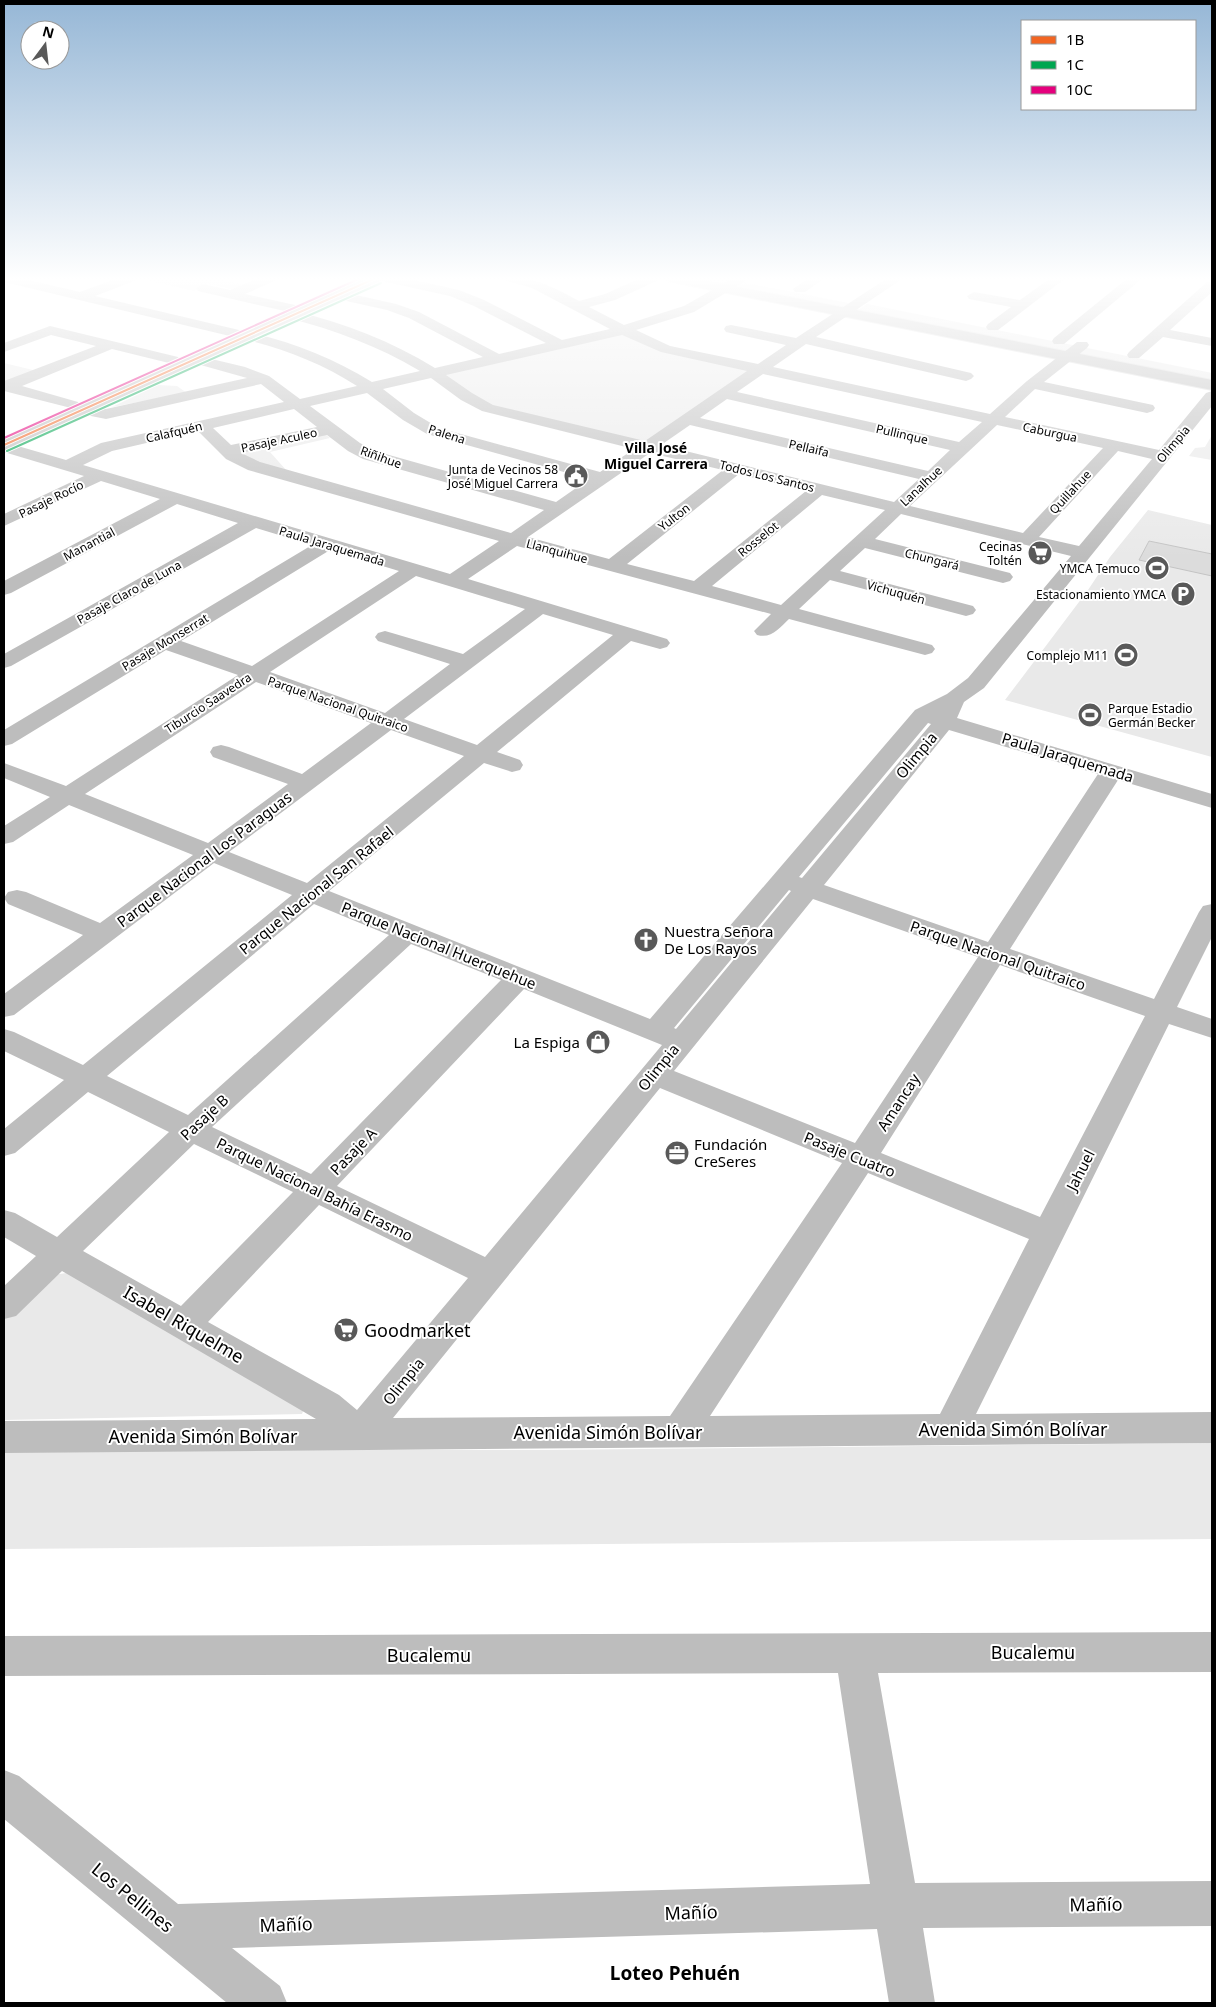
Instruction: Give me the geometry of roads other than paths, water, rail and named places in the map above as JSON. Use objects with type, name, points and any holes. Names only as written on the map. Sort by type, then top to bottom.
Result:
[{"type":"street","points":[[6,387],[46,371]]},
{"type":"street","points":[[4,446],[77,408],[160,371]]},
{"type":"street","points":[[4,435],[77,408],[97,403],[162,371]]},
{"type":"street","name":"Riñihue","points":[[242,371],[264,379],[354,447],[377,458],[558,508]]},
{"type":"street","name":"Palena","points":[[340,371],[370,388],[422,426],[434,431],[604,478]]},
{"type":"street","name":"Todos Los Santos","points":[[428,371],[473,402],[488,408],[1076,551]]},
{"type":"street","name":"Calafquén","points":[[67,466],[107,448],[447,371]]},
{"type":"street","points":[[452,581],[758,371]]},
{"type":"street","name":"Caburgua","points":[[768,371],[1154,455]]},
{"type":"street","points":[[941,371],[966,376]]},
{"type":"street","name":"Lanalhue","points":[[764,631],[1032,384],[1049,371]]},
{"type":"street","points":[[1141,371],[1212,385]]},
{"type":"street","points":[[6,387],[77,408],[106,414],[264,379]]},
{"type":"street","points":[[1032,384],[1147,408]]},
{"type":"street","name":"Olimpia","points":[[359,1434],[653,1074],[667,1037],[941,711],[980,677],[1076,551],[1117,493],[1118,485],[1154,455],[1199,393],[1212,395]]},
{"type":"street","name":"Pullinque","points":[[725,394],[962,448]]},
{"type":"street","points":[[1118,417],[1131,404]]},
{"type":"street","name":"Pellaifa","points":[[688,420],[931,477]]},
{"type":"street","name":"Llanquihue","points":[[202,426],[227,451],[239,460],[254,466],[513,539],[925,650]]},
{"type":"street","name":"Pasaje Aculeo","points":[[227,451],[331,429]]},
{"type":"street","points":[[1093,442],[1106,429]]},
{"type":"street","name":"Paula Jaraquemada","points":[[4,446],[174,499],[660,643]]},
{"type":"street","name":"Quillahue","points":[[1027,539],[1114,446]]},
{"type":"street","name":"Yulton","points":[[612,566],[737,468]]},
{"type":"street","name":"Pasaje Rocío","points":[[4,521],[98,476]]},
{"type":"street","name":"Rosselot","points":[[697,588],[820,488]]},
{"type":"street","name":"Manantial","points":[[4,589],[174,499]]},
{"type":"street","name":"Pasaje Claro de Luna","points":[[4,662],[254,522]]},
{"type":"street","name":"Chungará","points":[[861,541],[1003,577]]},
{"type":"street","name":"Pasaje Monserrat","points":[[4,739],[327,544]]},
{"type":"street","name":"Tiburcio Saavedra","points":[[4,837],[413,570]]},
{"type":"street","name":"Vichuquén","points":[[826,573],[966,610]]},
{"type":"street","points":[[474,588],[510,629]]},
{"type":"street","name":"Parque Nacional Los Paraguas","points":[[4,1008],[540,607]]},
{"type":"street","name":"Parque Nacional San Rafael","points":[[4,1145],[87,1079],[628,633]]},
{"type":"street","points":[[386,637],[466,662]]},
{"type":"street","name":"Parque Nacional Quitraico","points":[[164,642],[512,765]]},
{"type":"street","name":"Paula Jaraquemada","points":[[941,711],[1112,770],[1212,801]]},
{"type":"street","name":"Parque Nacional Los Paraguas","points":[[222,752],[305,783]]},
{"type":"street","name":"Parque Nacional Huerquehue","points":[[4,770],[667,1037]]},
{"type":"street","name":"Amancay","points":[[680,1432],[861,1159],[1112,770]]},
{"type":"street","name":"Parque Nacional Quitraico","points":[[795,884],[1212,1029]]},
{"type":"street","name":"Parque Nacional Los Paraguas","points":[[17,898],[103,934]]},
{"type":"street","name":"Jahuel","points":[[950,1430],[1212,912]]},
{"type":"street","name":"Pasaje B","points":[[4,1306],[61,1254],[190,1129],[408,932]]},
{"type":"street","name":"Pasaje A","points":[[185,1324],[520,977]]},
{"type":"street","name":"Parque Nacional Bahía Erasmo","points":[[4,1039],[490,1274]]},
{"type":"street","name":"Pasaje Cuatro","points":[[653,1074],[1048,1233]]},
{"type":"street","name":"Isabel Riquelme","points":[[4,1222],[326,1406],[359,1434]]},
{"type":"street","name":"Avenida Simón Bolívar","points":[[4,1437],[1212,1428]]},
{"type":"street","name":"Bucalemu","points":[[4,1656],[1212,1652]]},
{"type":"street","points":[[855,1653],[912,2003]]},
{"type":"street","name":"Los Pellines","points":[[4,1791],[170,1927],[244,1998]]},
{"type":"street","name":"Mañío","points":[[170,1927],[896,1906],[1212,1903]]},
{"type":"place","name":"Junta de Vecinos 58 José Miguel Carrera","points":[[576,476]]},
{"type":"place","name":"Cecinas Toltén","points":[[1040,553]]},
{"type":"place","name":"YMCA Temuco","points":[[1157,568]]},
{"type":"place","name":"Estacionamiento YMCA","points":[[1183,594]]},
{"type":"place","name":"Complejo M11","points":[[1126,655]]},
{"type":"place","name":"Parque Estadio Germán Becker","points":[[1090,715]]},
{"type":"place","name":"Nuestra Señora De Los Rayos","points":[[646,940]]},
{"type":"place","name":"La Espiga","points":[[598,1042]]},
{"type":"place","name":"Fundación CreSeres","points":[[677,1153]]},
{"type":"place","name":"Goodmarket","points":[[346,1330]]},
{"type":"district","name":"Villa José Miguel Carrera","points":[[656,456]]},
{"type":"district","name":"Loteo Pehuén","points":[[675,1973]]}]
